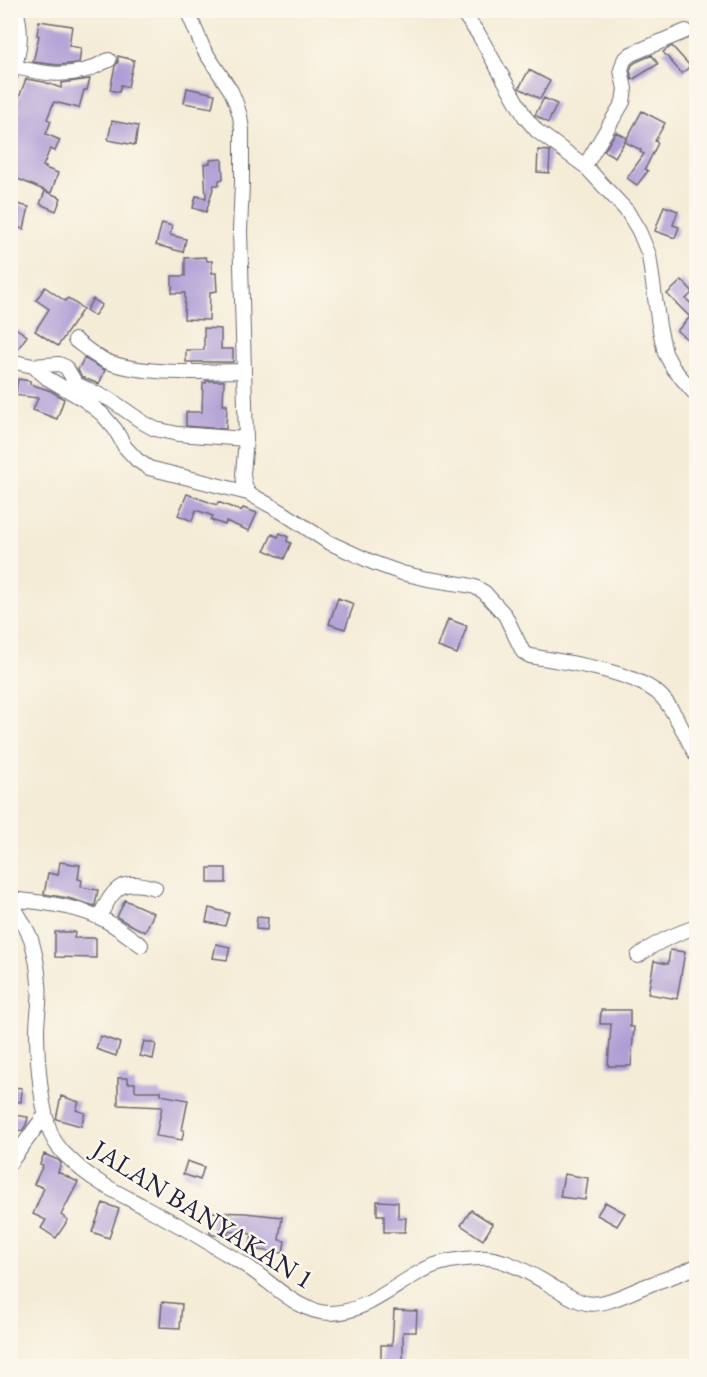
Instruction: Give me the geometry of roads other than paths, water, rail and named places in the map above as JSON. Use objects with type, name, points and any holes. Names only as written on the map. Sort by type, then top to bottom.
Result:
[{"type":"street","points":[[16,10],[20,42],[13,72],[63,74],[83,71],[110,60]]},
{"type":"street","points":[[187,10],[204,50],[231,91],[240,116],[242,130],[240,231],[246,439],[243,474],[248,493]]},
{"type":"street","points":[[461,10],[479,35],[525,117],[537,130],[585,166],[627,211],[650,255],[659,326],[665,353],[673,368],[696,395]]},
{"type":"street","points":[[585,166],[623,102],[625,89],[621,70],[624,60],[632,54],[686,31]]},
{"type":"street","points":[[75,340],[94,355],[113,364],[133,368],[176,371],[244,371]]},
{"type":"street","points":[[10,362],[33,366],[59,364],[66,367],[76,384],[111,400],[155,429],[178,434],[246,439]]},
{"type":"street","points":[[33,366],[47,378],[83,399],[102,414],[136,460],[149,468],[248,493],[328,542],[374,563],[402,573],[475,587],[484,592],[505,615],[519,644],[530,656],[622,675],[652,688],[663,698],[696,755]]},
{"type":"street","points":[[99,917],[116,889],[127,884],[141,884],[155,888]]},
{"type":"street","points":[[10,899],[53,905],[99,917],[141,945]]},
{"type":"street","name":"JALAN BANYAKAN 1","points":[[10,899],[31,939],[38,974],[40,1001],[37,1048],[45,1115],[48,1128],[56,1144],[88,1175],[202,1238],[251,1269],[301,1306],[330,1313],[347,1311],[374,1300],[423,1270],[439,1263],[462,1259],[494,1258],[587,1304],[618,1297],[682,1274],[696,1266]]},
{"type":"street","points":[[638,956],[662,940],[696,927]]},
{"type":"street","points":[[10,1163],[45,1115]]}]
